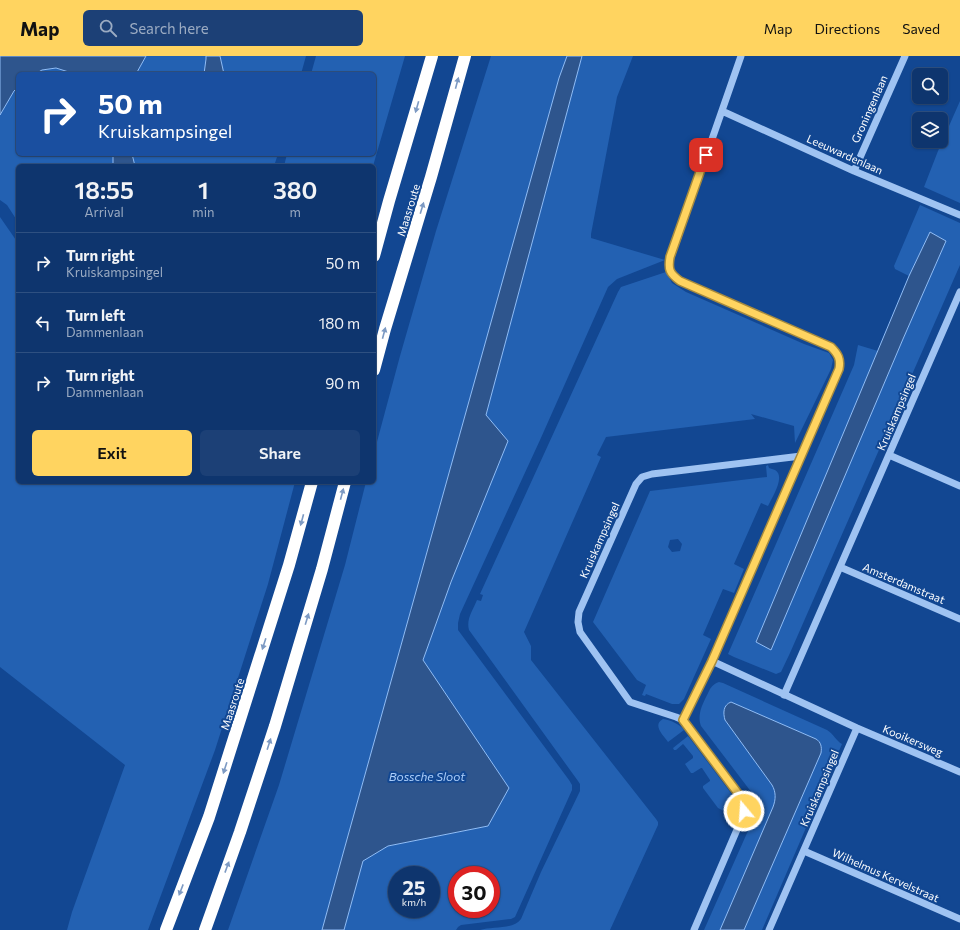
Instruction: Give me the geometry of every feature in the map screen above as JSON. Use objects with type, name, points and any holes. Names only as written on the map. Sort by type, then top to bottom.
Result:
[{"type":"highway","name":"Maasroute","points":[[376,249],[432,56]]},
{"type":"highway","name":"Maasroute","points":[[376,363],[465,56]]},
{"type":"highway","name":"Maasroute","points":[[166,930],[209,817],[289,565],[311,484]]},
{"type":"highway","points":[[205,930],[240,832],[275,726],[322,569],[344,484]]},
{"type":"street","points":[[694,930],[739,825],[745,804],[683,720],[712,661],[839,369],[840,362],[836,352],[831,347],[680,281],[674,277],[670,271],[670,257],[741,56]]},
{"type":"street","name":"Groningenlaan","points":[[854,171],[905,56]]},
{"type":"street","name":"Leeuwardenlaan","points":[[722,111],[854,171],[960,215]]},
{"type":"street","name":"Kruiskampsingel","points":[[784,695],[960,292]]},
{"type":"street","points":[[889,455],[960,486]]},
{"type":"street","name":"Kruiskampsingel","points":[[683,720],[630,702],[580,632],[578,622],[579,612],[636,484],[642,477],[652,474],[801,456]]},
{"type":"street","name":"Amsterdamstraat","points":[[840,567],[960,619]]},
{"type":"street","points":[[712,661],[857,728]]},
{"type":"street","name":"Kruiskampsingel","points":[[769,930],[857,728]]},
{"type":"street","name":"Kooikersweg","points":[[857,728],[960,772]]},
{"type":"street","name":"Wilhelmus Kervelstraat","points":[[804,851],[960,919]]},
{"type":"shaded area","points":[[146,56],[206,56],[204,72],[137,72]]},
{"type":"shaded area","points":[[220,56],[306,56],[302,72],[224,72]]},
{"type":"shaded area","points":[[316,56],[405,56],[376,156],[376,72],[312,72]]},
{"type":"shaded area","points":[[491,56],[567,56],[559,78],[322,930],[228,930],[279,785],[345,565],[365,484],[376,484],[376,446],[436,231]]},
{"type":"shaded area","points":[[582,56],[633,56],[617,97],[591,238],[665,260],[617,279],[608,287],[460,614],[458,623],[458,630],[569,780],[572,785],[572,790],[515,917],[511,919],[461,925],[456,930],[344,930],[362,861],[388,846],[488,826],[508,788],[423,660],[451,582],[486,415]]},
{"type":"shaded area","points":[[56,68],[69,72],[38,72]]},
{"type":"shaded area","points":[[16,89],[16,156],[113,156],[113,164],[16,164],[16,219],[7,205],[0,200],[0,115]]},
{"type":"shaded area","points":[[960,101],[960,203],[924,187],[939,148],[948,148],[948,128]]},
{"type":"shaded area","points":[[132,156],[277,156],[275,164],[134,164]]},
{"type":"shaded area","points":[[286,156],[376,156],[374,164],[284,164]]},
{"type":"shaded area","points":[[920,205],[960,223],[960,265],[790,653],[781,672],[776,674],[728,654],[854,365],[858,345],[878,351],[756,642],[771,649],[946,241],[930,232],[909,276],[895,269],[894,266]]},
{"type":"shaded area","points":[[0,217],[16,240],[16,484],[294,484],[268,584],[215,750],[148,930],[67,930],[72,912],[125,765],[0,667]]},
{"type":"shaded area","points":[[666,272],[672,283],[686,292],[804,344],[829,353],[833,360],[831,369],[795,443],[794,426],[751,414],[755,419],[606,437],[597,455],[601,457],[524,632],[531,646],[531,660],[656,819],[658,825],[610,930],[480,930],[513,925],[521,919],[541,872],[580,791],[580,784],[469,630],[469,618],[477,600],[481,601],[483,595],[480,594],[618,292],[621,287]]},
{"type":"shaded area","points":[[768,465],[769,468],[778,473],[779,482],[768,506],[761,503],[734,564],[744,569],[734,593],[723,589],[703,635],[711,639],[684,699],[679,704],[672,704],[646,694],[645,696],[642,695],[646,685],[637,680],[593,622],[650,491],[767,477],[766,466]],"holes":[[[678,539],[682,544],[680,551],[672,552],[668,547],[670,540]]]},
{"type":"shaded area","points":[[719,682],[827,730],[842,744],[762,930],[744,930],[821,753],[821,747],[820,743],[816,739],[731,702],[726,705],[724,714],[725,720],[772,785],[775,798],[773,807],[720,930],[704,930],[755,815],[756,809],[752,793],[701,726],[700,711],[710,689],[714,684]]},
{"type":"shaded area","points":[[663,719],[675,723],[684,730],[668,742],[658,727],[658,724]]},
{"type":"shaded area","points":[[688,736],[736,800],[737,807],[734,812],[728,813],[718,808],[703,788],[703,786],[710,780],[702,768],[691,773],[685,764],[693,758],[693,756],[684,745],[683,744],[674,750],[673,748]]},
{"type":"water","points":[[0,56],[146,56],[137,72],[69,72],[56,68],[38,72],[16,72],[16,89],[0,115]]},
{"type":"water","points":[[206,56],[220,56],[224,72],[204,72]]},
{"type":"water","name":"Bossche Sloot","points":[[567,56],[582,56],[486,415],[508,441],[451,582],[423,660],[509,788],[488,826],[388,846],[363,861],[344,930],[322,930],[559,78]]},
{"type":"water","points":[[113,156],[132,156],[134,164],[113,164]]},
{"type":"water","points":[[930,232],[946,241],[771,650],[756,642],[909,276]]},
{"type":"water","points":[[731,702],[818,740],[821,749],[821,753],[744,930],[720,930],[773,807],[775,796],[772,785],[725,720],[724,710],[726,705]]},
{"type":"route","points":[[706,155],[670,257],[670,271],[674,277],[680,281],[831,347],[839,357],[840,362],[839,369],[712,661],[683,720],[740,796],[745,804],[744,811]]}]
